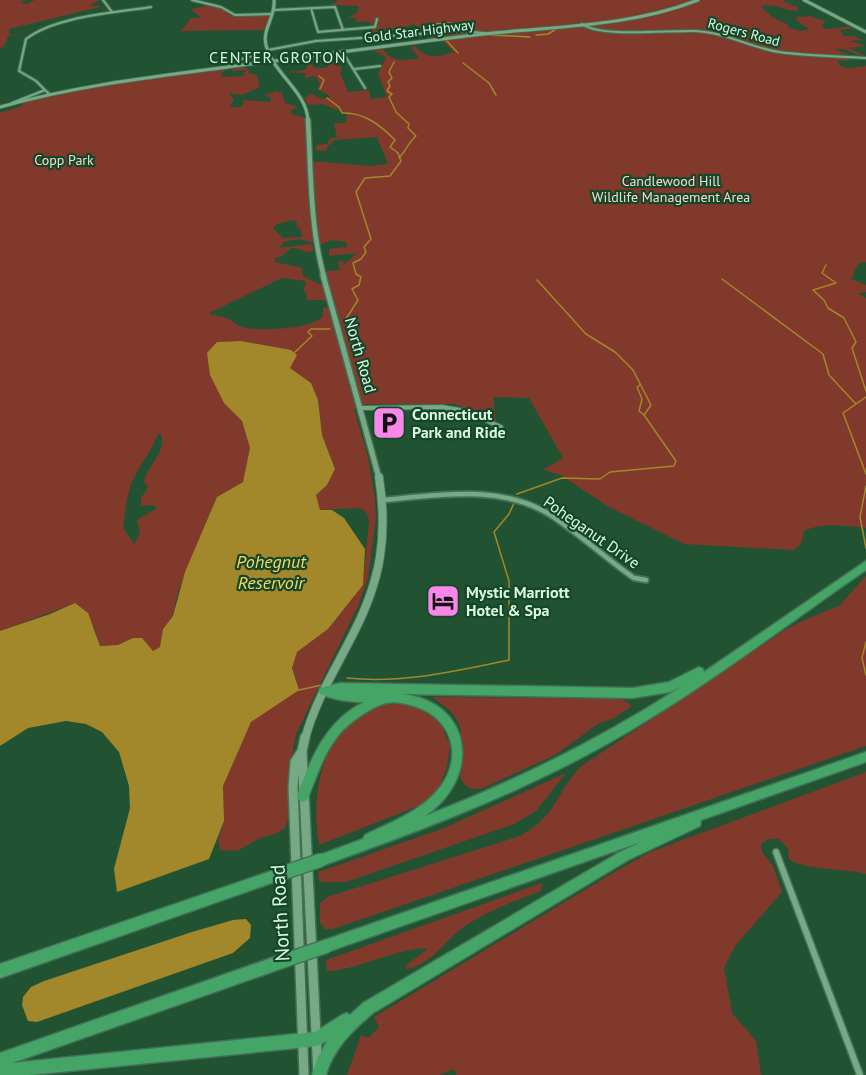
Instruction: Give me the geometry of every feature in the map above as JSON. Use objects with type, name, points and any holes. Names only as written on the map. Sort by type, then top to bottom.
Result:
[{"type":"highway","points":[[0,971],[451,813],[556,765],[646,715],[866,565]]},
{"type":"highway","points":[[324,690],[340,688],[633,693],[652,691],[686,680],[764,635]]},
{"type":"highway","points":[[324,690],[337,697],[413,700],[439,712],[451,727],[456,739],[458,754],[448,789],[431,806],[336,855]]},
{"type":"highway","points":[[303,796],[319,754],[329,736],[345,720],[364,707],[387,698]]},
{"type":"highway","points":[[0,1060],[866,757]]},
{"type":"highway","points":[[0,1071],[310,1040],[624,856],[752,797]]},
{"type":"highway","points":[[319,1075],[326,1056],[340,1032],[368,1008]]},
{"type":"main road","points":[[266,51],[266,33],[273,12],[274,0]]},
{"type":"main road","name":"Gold Star Highway","points":[[0,107],[97,84],[342,51],[656,14],[698,0]]},
{"type":"main road","name":"North Road","points":[[266,51],[303,100],[308,114],[316,243],[378,472],[383,500],[383,543],[372,594],[310,719],[302,751],[310,1040],[304,1075]]},
{"type":"main road","name":"North Road","points":[[302,751],[295,762],[294,772],[294,836],[310,1040],[319,1075]]},
{"type":"main road","points":[[294,836],[305,834]]},
{"type":"street","points":[[104,0],[112,12]]},
{"type":"street","points":[[192,0],[221,7],[235,15],[335,7],[343,30]]},
{"type":"street","points":[[804,0],[866,32]]},
{"type":"street","points":[[49,94],[36,81],[20,73],[27,38],[43,29],[112,12],[151,7]]},
{"type":"street","points":[[311,8],[318,32],[377,26],[377,18]]},
{"type":"street","name":"Rogers Road","points":[[582,24],[591,29],[616,31],[697,31],[726,36],[778,52],[866,58]]},
{"type":"street","points":[[364,29],[369,38]]},
{"type":"street","points":[[228,66],[235,61],[266,51],[304,43],[464,31],[491,33]]},
{"type":"street","points":[[342,51],[365,88]]},
{"type":"street","points":[[355,69],[381,66]]},
{"type":"street","points":[[12,104],[13,101],[45,90]]},
{"type":"street","points":[[361,408],[442,407],[465,411],[501,427]]},
{"type":"street","name":"Poheganut Drive","points":[[383,500],[473,493],[515,498],[549,515],[634,578],[646,580]]},
{"type":"street","points":[[776,852],[860,1075]]},
{"type":"green space","points":[[0,0],[26,0],[20,2],[27,4],[35,0],[99,0],[90,6],[104,6],[9,29],[9,35],[29,34],[8,36],[6,43],[0,49]]},
{"type":"green space","points":[[339,0],[784,0],[785,3],[794,3],[787,5],[797,6],[799,10],[788,10],[770,5],[761,7],[772,17],[787,24],[789,28],[802,31],[809,29],[797,21],[796,17],[811,16],[824,21],[821,26],[826,29],[853,26],[856,28],[840,30],[843,36],[854,36],[862,40],[850,41],[866,46],[849,48],[866,56],[835,49],[853,57],[848,61],[838,60],[840,66],[849,68],[866,66],[866,262],[858,264],[851,279],[866,285],[866,292],[858,294],[866,298],[866,528],[834,525],[811,528],[804,531],[801,544],[793,550],[684,544],[609,507],[561,475],[543,470],[563,458],[529,398],[493,397],[496,422],[455,404],[366,404],[354,409],[368,457],[375,499],[376,519],[368,578],[358,606],[296,734],[290,767],[289,818],[285,828],[237,851],[220,850],[218,839],[224,821],[223,786],[251,722],[297,682],[292,668],[297,652],[328,629],[363,585],[369,521],[367,513],[360,508],[320,510],[316,495],[327,485],[335,469],[322,435],[318,400],[311,383],[290,368],[274,347],[241,341],[217,342],[231,410],[242,421],[250,448],[243,482],[217,497],[178,592],[173,616],[163,629],[160,647],[153,651],[133,638],[118,645],[100,646],[94,628],[75,603],[0,631],[0,113],[22,106],[20,103],[98,85],[224,69],[225,71],[221,73],[222,77],[244,76],[245,70],[230,69],[244,67],[249,73],[257,75],[260,87],[242,95],[230,93],[234,100],[231,107],[242,107],[244,100],[271,102],[271,98],[264,95],[277,91],[282,93],[285,103],[298,107],[290,111],[291,114],[306,118],[309,161],[370,166],[388,164],[377,137],[335,140],[326,151],[315,150],[317,145],[327,144],[331,138],[337,138],[334,123],[346,123],[347,114],[323,104],[308,105],[304,98],[312,94],[322,99],[331,97],[318,89],[320,83],[315,76],[305,78],[305,73],[287,72],[305,70],[307,67],[305,60],[315,68],[327,68],[328,63],[335,60],[331,54],[342,53],[343,55],[334,64],[342,67],[340,73],[348,92],[369,90],[370,99],[387,97],[378,74],[386,57],[373,50],[383,49],[390,56],[404,60],[419,58],[411,47],[415,46],[424,54],[433,56],[454,52],[443,41],[430,38],[424,26],[421,29],[413,24],[399,30],[377,29],[379,33],[372,33],[372,24],[366,21],[356,23],[357,19],[349,17],[357,13],[359,6],[331,5]],"holes":[[[294,220],[297,222],[296,227],[300,228],[302,237],[283,238],[273,228],[277,224]],[[299,239],[320,245],[332,240],[346,242],[347,247],[329,249],[329,256],[357,253],[345,264],[342,260],[338,262],[340,270],[327,271],[321,285],[303,276],[302,268],[275,262],[275,258],[282,256],[291,248],[307,252],[313,251],[313,246],[310,244],[279,248],[284,242]],[[282,278],[305,281],[303,291],[307,293],[306,300],[327,300],[330,309],[325,307],[323,316],[309,324],[275,329],[243,327],[226,318],[209,313]],[[158,434],[161,434],[159,453],[144,482],[148,487],[141,498],[141,506],[154,505],[157,508],[137,520],[140,533],[134,544],[123,528],[128,495],[135,476]]]},
{"type":"green space","points":[[210,5],[236,16],[270,15],[264,30],[181,31],[191,18],[201,18],[191,9]]},
{"type":"green space","points":[[866,576],[866,746],[333,929],[325,929],[320,923],[320,903],[327,897],[520,836],[541,821],[549,812],[580,767],[791,626],[840,605]]},
{"type":"green space","points":[[432,697],[622,699],[632,706],[614,718],[598,724],[555,755],[481,789],[470,788],[460,776],[461,733],[459,724],[444,705]]},
{"type":"green space","points":[[404,702],[431,714],[440,723],[450,745],[447,767],[438,790],[421,805],[319,845],[316,821],[317,796],[321,773],[329,751],[341,733],[357,717],[378,707]]},
{"type":"green space","points":[[866,772],[866,874],[813,867],[794,862],[789,859],[788,849],[779,839],[768,839],[761,844],[762,852],[773,866],[782,892],[735,946],[724,968],[732,1013],[756,1041],[761,1075],[456,1075],[454,1069],[440,1075],[347,1075],[361,1035],[368,1038],[379,1027],[374,1017],[623,867],[650,852]]},
{"type":"green space","points":[[566,773],[536,811],[514,824],[346,882],[319,882],[318,872],[442,829]]},
{"type":"green space","points":[[542,883],[541,891],[494,910],[468,924],[426,961],[417,966],[408,969],[405,966],[428,949],[406,951],[352,967],[327,971],[326,960]]},
{"type":"water","name":"Pohegnut Reservoir","points":[[241,341],[291,350],[297,355],[290,368],[311,383],[318,400],[322,435],[335,469],[327,485],[316,495],[320,510],[332,510],[344,518],[365,549],[363,585],[328,629],[297,652],[292,668],[299,690],[251,722],[223,786],[224,821],[209,859],[117,892],[114,869],[130,808],[129,786],[119,752],[102,732],[86,724],[66,721],[28,728],[0,746],[0,631],[75,603],[88,613],[100,646],[118,645],[133,638],[142,638],[153,651],[160,647],[163,629],[173,616],[185,572],[217,497],[243,482],[250,448],[242,421],[224,403],[210,375],[207,353],[217,342]]},
{"type":"water","points":[[246,919],[251,925],[250,938],[233,953],[37,1022],[28,1021],[22,1005],[23,997],[31,987],[192,932],[233,920]]},
{"type":"waterway","points":[[437,31],[434,24],[451,23],[471,29]]},
{"type":"waterway","points":[[536,35],[548,34],[556,29]]},
{"type":"waterway","points":[[492,35],[530,37]]},
{"type":"waterway","points":[[446,40],[458,53]]},
{"type":"waterway","points":[[394,62],[389,72],[392,78],[388,82],[390,86],[387,91],[392,94],[389,97],[396,112],[409,124],[408,128],[416,136],[400,157]]},
{"type":"waterway","points":[[463,63],[489,83],[496,95]]},
{"type":"waterway","points":[[319,76],[324,80],[320,89]]},
{"type":"waterway","points":[[327,98],[339,107],[342,113],[364,117],[383,129],[395,140],[390,147],[400,157]]},
{"type":"waterway","points":[[344,322],[358,300],[352,289],[359,285],[361,277],[356,274],[353,263],[361,259],[366,252],[364,247],[371,239],[356,192],[365,178],[390,176],[401,161],[400,157]]},
{"type":"waterway","points":[[826,265],[822,273],[836,283],[813,290],[824,300],[828,308],[844,318],[856,342],[852,348],[866,391]]},
{"type":"waterway","points":[[722,279],[823,354],[829,375],[855,403]]},
{"type":"waterway","points":[[537,280],[586,334],[615,352],[633,370],[651,405],[644,415]]},
{"type":"waterway","points":[[295,352],[312,336],[308,332],[311,329],[330,329]]},
{"type":"waterway","points":[[640,385],[637,387],[642,399],[639,411],[644,415]]},
{"type":"waterway","points":[[866,397],[843,413],[866,474]]},
{"type":"waterway","points":[[517,494],[562,478],[600,479],[610,472],[674,466],[676,461],[644,415]]},
{"type":"waterway","points":[[866,486],[860,517],[866,548]]},
{"type":"waterway","points":[[347,678],[408,678],[509,660],[509,581],[494,532],[509,514],[514,503]]},
{"type":"waterway","points":[[866,642],[862,658],[866,675]]},
{"type":"waterway","points":[[299,690],[322,685]]},
{"type":"place","name":"Connecticut Park and Ride","points":[[389,423]]},
{"type":"place","name":"Mystic Marriott Hotel & Spa","points":[[443,601]]},
{"type":"district","name":"CENTER GROTON","points":[[278,57]]},
{"type":"park label","name":"Copp Park","points":[[64,160]]},
{"type":"park label","name":"Candlewood Hill Wildlife Management Area","points":[[671,190]]}]
